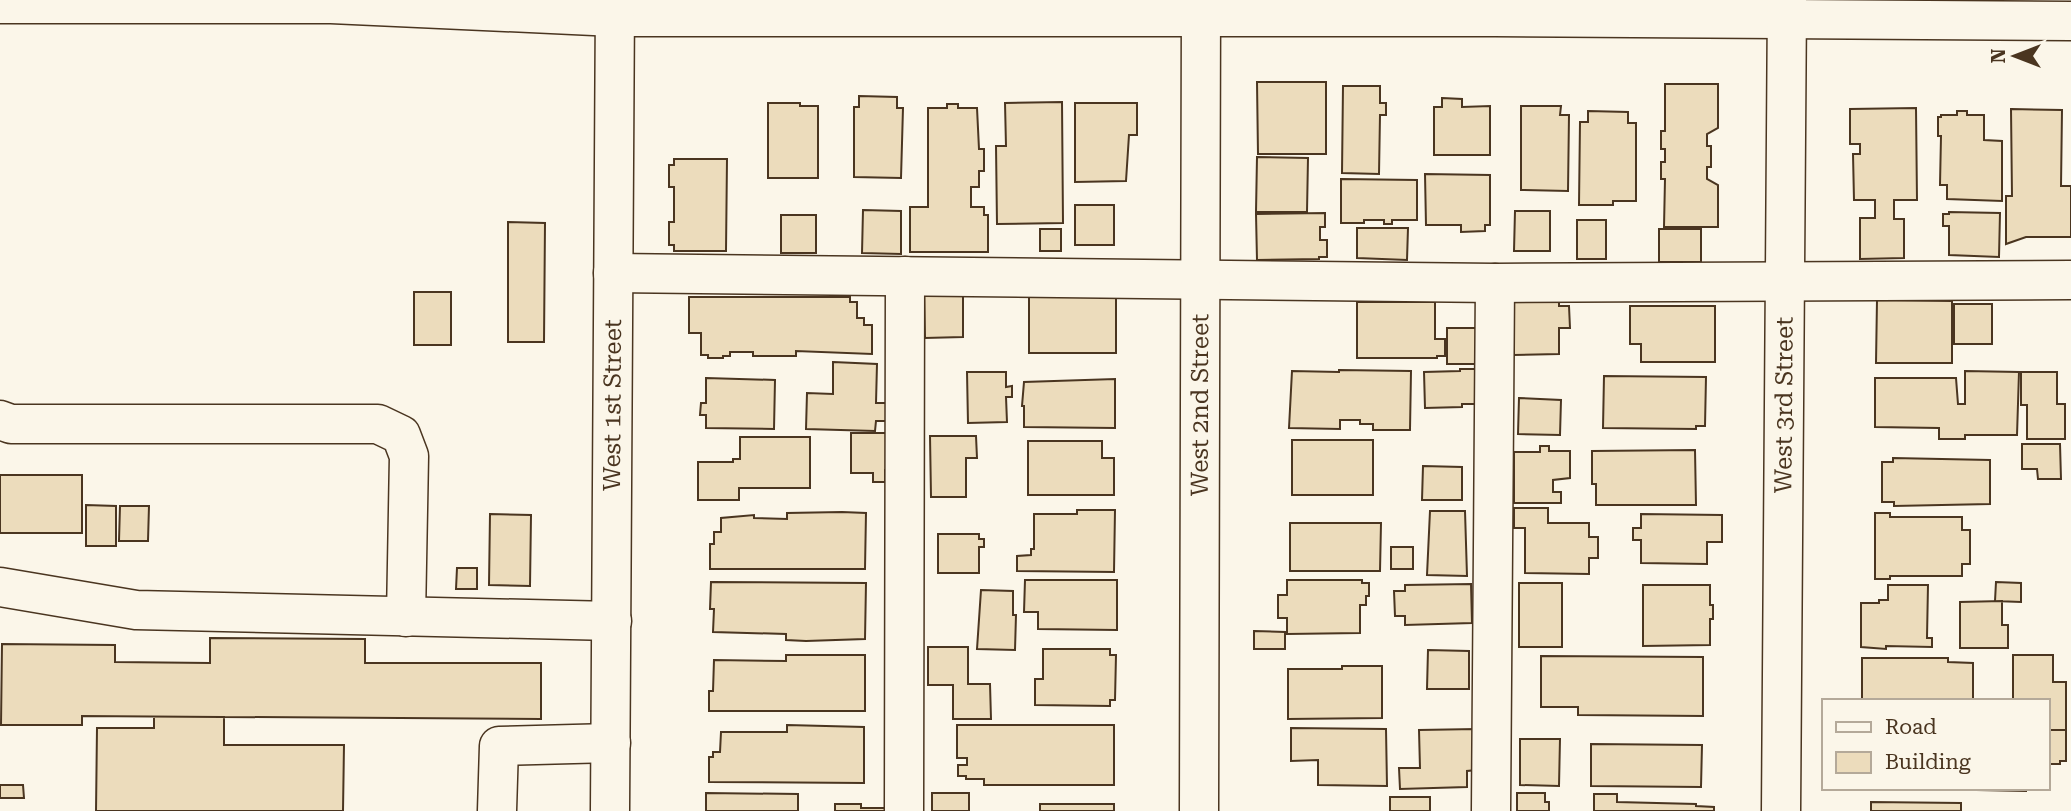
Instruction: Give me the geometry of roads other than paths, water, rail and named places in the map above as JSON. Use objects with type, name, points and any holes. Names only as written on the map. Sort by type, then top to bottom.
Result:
[{"type":"street","points":[[0,4],[331,2],[615,9],[1787,10],[2071,21]]},
{"type":"street","name":"West 1st Street","points":[[610,811],[615,9]]},
{"type":"street","name":"West 2nd Street","points":[[1199,811],[1201,9]]},
{"type":"street","name":"West 3rd Street","points":[[1781,811],[1787,10]]},
{"type":"street","points":[[613,273],[1495,283],[2071,280]]},
{"type":"street","points":[[904,811],[905,276]]},
{"type":"street","points":[[1491,811],[1495,283]]},
{"type":"street","points":[[0,420],[11,425],[378,425],[401,435],[409,456],[406,617]]},
{"type":"street","points":[[0,587],[136,610],[612,621]]},
{"type":"street","points":[[497,811],[499,746],[611,743]]}]
